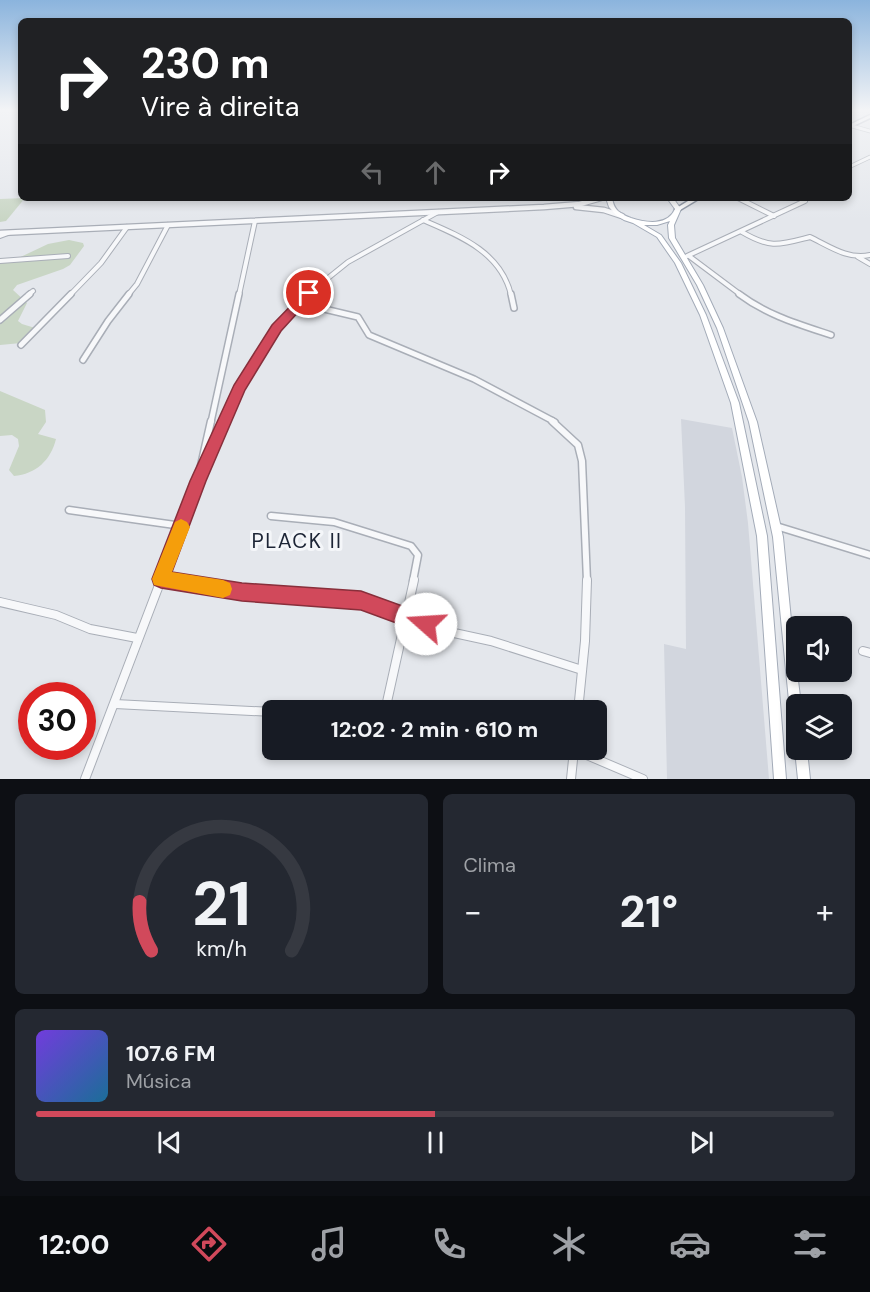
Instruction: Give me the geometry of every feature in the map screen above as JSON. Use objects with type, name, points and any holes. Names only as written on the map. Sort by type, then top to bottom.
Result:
[{"type":"highway","points":[[677,213],[693,201]]},
{"type":"main road","points":[[610,201],[611,207],[626,218],[659,236],[678,263],[703,315],[735,404],[762,536],[780,779]]},
{"type":"main road","points":[[671,201],[677,213]]},
{"type":"main road","points":[[626,218],[653,224],[670,220],[677,213]]},
{"type":"main road","points":[[677,213],[671,225],[672,238],[686,257],[720,328],[753,422],[776,526],[794,694]]},
{"type":"main road","points":[[802,760],[804,779]]},
{"type":"street","points":[[852,166],[870,157]]},
{"type":"street","points":[[564,206],[588,201]]},
{"type":"street","points":[[744,201],[774,216]]},
{"type":"street","points":[[686,257],[805,201]]},
{"type":"street","points":[[0,236],[8,233],[564,206],[596,209],[626,218]]},
{"type":"street","points":[[85,779],[198,481],[239,389],[262,348],[299,303],[319,283],[340,267],[439,211]]},
{"type":"street","points":[[423,220],[456,235],[486,253],[507,277],[514,308]]},
{"type":"street","points":[[198,481],[255,221]]},
{"type":"street","points":[[83,360],[108,321],[141,278],[168,225]]},
{"type":"street","points":[[21,345],[101,263],[127,227]]},
{"type":"street","points":[[742,232],[769,246],[787,245],[810,237],[870,264]]},
{"type":"street","points":[[858,257],[870,255]]},
{"type":"street","points":[[0,261],[69,256]]},
{"type":"street","points":[[686,257],[756,307],[772,315],[831,335]]},
{"type":"street","points":[[0,320],[33,291]]},
{"type":"street","points":[[299,303],[358,317],[369,335],[474,379],[556,423],[570,434],[578,445],[582,461],[585,508],[586,627],[579,700]]},
{"type":"street","points":[[69,510],[182,526]]},
{"type":"street","points":[[271,516],[334,522],[411,546],[418,555],[407,618],[387,700]]},
{"type":"street","points":[[776,526],[870,555]]},
{"type":"street","points":[[161,579],[242,592],[361,601],[445,631],[491,641],[582,670]]},
{"type":"street","points":[[0,602],[56,615],[90,628],[137,638]]},
{"type":"street","points":[[115,704],[262,711]]},
{"type":"street","points":[[571,779],[573,760]]},
{"type":"street","points":[[598,760],[643,779]]},
{"type":"shaded area","points":[[681,419],[732,428],[748,523],[769,779],[667,779],[664,644],[686,649],[685,507]]},
{"type":"green space","points":[[18,198],[18,201],[23,201],[6,221],[0,222],[0,199]]},
{"type":"green space","points":[[69,240],[83,243],[84,246],[70,265],[17,285],[13,290],[27,303],[18,321],[35,328],[21,343],[0,345],[0,260],[10,262],[48,244]]},
{"type":"green space","points":[[0,391],[45,410],[46,422],[38,434],[56,439],[54,447],[41,465],[22,475],[14,476],[9,470],[19,446],[18,439],[12,435],[0,436]]},
{"type":"slow traffic","points":[[181,527],[161,579],[223,589]]},
{"type":"district","name":"PLACK II","points":[[297,541]]},
{"type":"route","points":[[309,293],[276,328],[239,389],[198,481],[161,579],[242,592],[325,596],[361,601],[426,624]]}]
